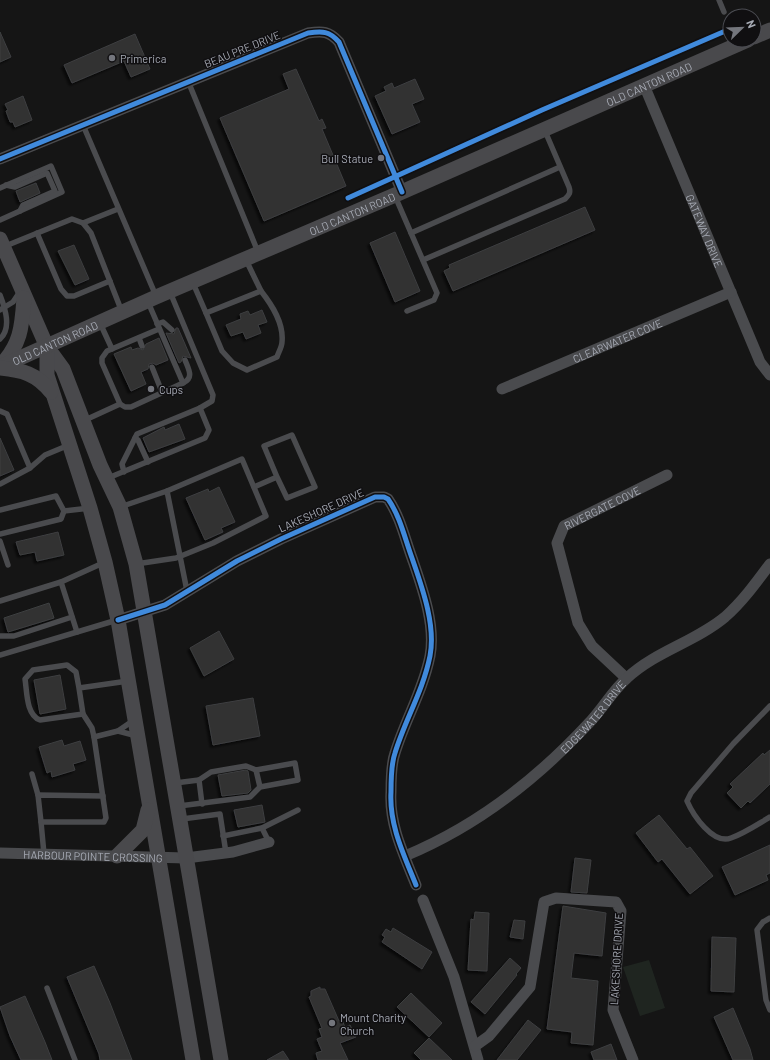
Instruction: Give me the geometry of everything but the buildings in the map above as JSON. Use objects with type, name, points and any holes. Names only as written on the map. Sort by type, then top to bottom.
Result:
[{"type":"main road","name":"OLD CANTON ROAD","points":[[0,367],[158,296],[399,194],[730,48]]},
{"type":"main road","points":[[3,250],[47,347],[63,369],[106,479],[120,507],[136,564],[221,1060]]},
{"type":"main road","points":[[0,367],[7,360],[21,332],[23,292]]},
{"type":"main road","points":[[47,347],[47,375],[90,508],[105,562],[118,620],[193,1060]]},
{"type":"main road","points":[[0,367],[15,369],[34,375],[43,383],[55,398]]},
{"type":"main road","points":[[117,856],[143,830],[147,817],[149,801]]},
{"type":"street","name":"BEAU PRE DRIVE","points":[[0,159],[308,33],[322,31],[331,33],[339,42],[399,194]]},
{"type":"street","name":"GATEWAY DRIVE","points":[[644,85],[760,362],[770,375]]},
{"type":"street","name":"CLEARWATER COVE","points":[[502,388],[731,292]]},
{"type":"street","name":"RIVERGATE COVE","points":[[626,678],[592,646],[578,623],[557,543],[564,526],[667,475]]},
{"type":"street","name":"LAKESHORE DRIVE","points":[[118,620],[165,605],[237,561],[281,539],[375,498],[384,497],[388,500],[400,525],[425,595],[430,630],[430,654],[419,696],[394,754],[390,794],[393,822],[416,885]]},
{"type":"street","name":"EDGEWATER DRIVE","points":[[405,856],[457,830],[494,807],[536,776],[588,724],[626,678],[654,656],[688,640],[724,618],[747,594],[770,564]]},
{"type":"street","name":"HARBOUR POINTE CROSSING","points":[[0,853],[159,856],[186,858],[226,853],[269,842]]},
{"type":"street","name":"LAKESHORE DRIVE","points":[[475,1046],[489,1036],[530,987],[544,902],[556,898],[616,902],[621,911],[613,1010],[633,1060]]},
{"type":"street","points":[[423,900],[454,977],[478,1060]]},
{"type":"lane","points":[[188,81],[252,257],[261,291],[273,307],[280,327],[282,342],[277,357],[246,370],[233,364],[222,351],[192,282]]},
{"type":"lane","points":[[83,125],[118,209],[158,296],[213,395],[212,401],[200,408],[137,434],[122,464],[124,472]]},
{"type":"lane","points":[[423,260],[565,199],[570,192],[544,129]]},
{"type":"lane","points":[[0,220],[62,192],[50,166],[3,187]]},
{"type":"lane","points":[[411,233],[560,168]]},
{"type":"lane","points":[[399,194],[411,233],[437,293],[434,300],[407,312]]},
{"type":"lane","points":[[83,223],[118,209]]},
{"type":"lane","points":[[3,250],[37,233],[72,219],[83,223],[90,233],[122,312]]},
{"type":"lane","points":[[37,233],[61,289],[67,296],[74,296],[110,281]]},
{"type":"lane","points":[[206,313],[261,291]]},
{"type":"lane","points":[[3,309],[23,292]]},
{"type":"lane","points":[[0,295],[6,326],[3,336],[0,339]]},
{"type":"lane","points":[[158,296],[158,326],[183,383]]},
{"type":"lane","points":[[172,330],[163,322],[139,338],[112,349],[102,358],[102,363],[120,404],[125,407],[131,407],[189,379],[190,376],[185,360]]},
{"type":"lane","points":[[100,323],[112,349]]},
{"type":"lane","points":[[139,338],[142,346]]},
{"type":"lane","points":[[152,367],[162,392]]},
{"type":"lane","points":[[83,421],[120,404]]},
{"type":"lane","points":[[106,479],[205,438],[209,430],[200,408]]},
{"type":"lane","points":[[0,411],[7,414],[30,468]]},
{"type":"lane","points":[[292,435],[315,487],[287,498],[277,477],[264,446],[292,435]]},
{"type":"lane","points":[[135,438],[138,440],[148,462]]},
{"type":"lane","points":[[0,484],[30,468],[45,455],[70,444]]},
{"type":"lane","points":[[120,507],[168,491],[242,459],[266,516],[212,543],[180,556],[136,564]]},
{"type":"lane","points":[[254,487],[277,477]]},
{"type":"lane","points":[[168,491],[187,591]]},
{"type":"lane","points":[[0,510],[56,496],[64,511],[61,519],[0,534]]},
{"type":"lane","points":[[64,511],[90,508]]},
{"type":"lane","points":[[0,541],[8,564]]},
{"type":"lane","points":[[0,601],[61,582],[105,562]]},
{"type":"lane","points":[[61,582],[77,632]]},
{"type":"lane","points":[[0,636],[14,636],[72,618]]},
{"type":"lane","points":[[0,655],[118,620]]},
{"type":"lane","points":[[41,822],[104,822],[106,818],[94,737],[92,728],[83,714],[76,672],[67,665],[33,670],[25,679],[31,713],[35,718],[40,720],[83,714]]},
{"type":"lane","points":[[79,688],[128,681]]},
{"type":"lane","points":[[770,706],[733,744],[691,793],[687,801],[695,816],[706,829],[719,839],[730,839],[770,817]]},
{"type":"lane","points":[[94,737],[118,731],[134,720]]},
{"type":"lane","points":[[118,731],[138,736]]},
{"type":"lane","points":[[173,783],[199,780],[211,772],[246,766],[256,770],[295,763],[297,774],[298,780],[260,787],[250,797],[202,804],[178,813]]},
{"type":"lane","points":[[256,770],[260,787]]},
{"type":"lane","points":[[32,774],[38,795],[44,854]]},
{"type":"lane","points":[[199,780],[202,804]]},
{"type":"lane","points":[[38,795],[103,796]]},
{"type":"lane","points":[[223,836],[262,828],[298,810]]},
{"type":"lane","points":[[178,813],[220,814],[226,853]]},
{"type":"lane","points":[[262,828],[269,842]]},
{"type":"lane","points":[[770,918],[763,922],[757,930],[766,1000],[770,1010]]},
{"type":"lane","points":[[47,988],[75,1060]]},
{"type":"shaded area","points":[[649,960],[665,1008],[640,1016],[623,967]]},
{"type":"cycle path","points":[[0,159],[308,33],[322,32],[329,34],[339,42],[402,192]]},
{"type":"cycle path","points":[[348,198],[542,110],[722,32]]},
{"type":"cycle path","points":[[118,620],[165,605],[237,561],[281,539],[375,497],[384,497],[388,499],[399,520],[420,581],[430,619],[431,632],[430,656],[427,669],[399,741],[394,757],[392,772],[392,816],[398,840],[416,885]]},
{"type":"place","name":"Primerica","points":[[112,58]]},
{"type":"place","name":"Bull Statue","points":[[381,158]]},
{"type":"place","name":"Cups","points":[[151,389]]},
{"type":"place","name":"Mount Charity Church","points":[[332,1023]]}]
